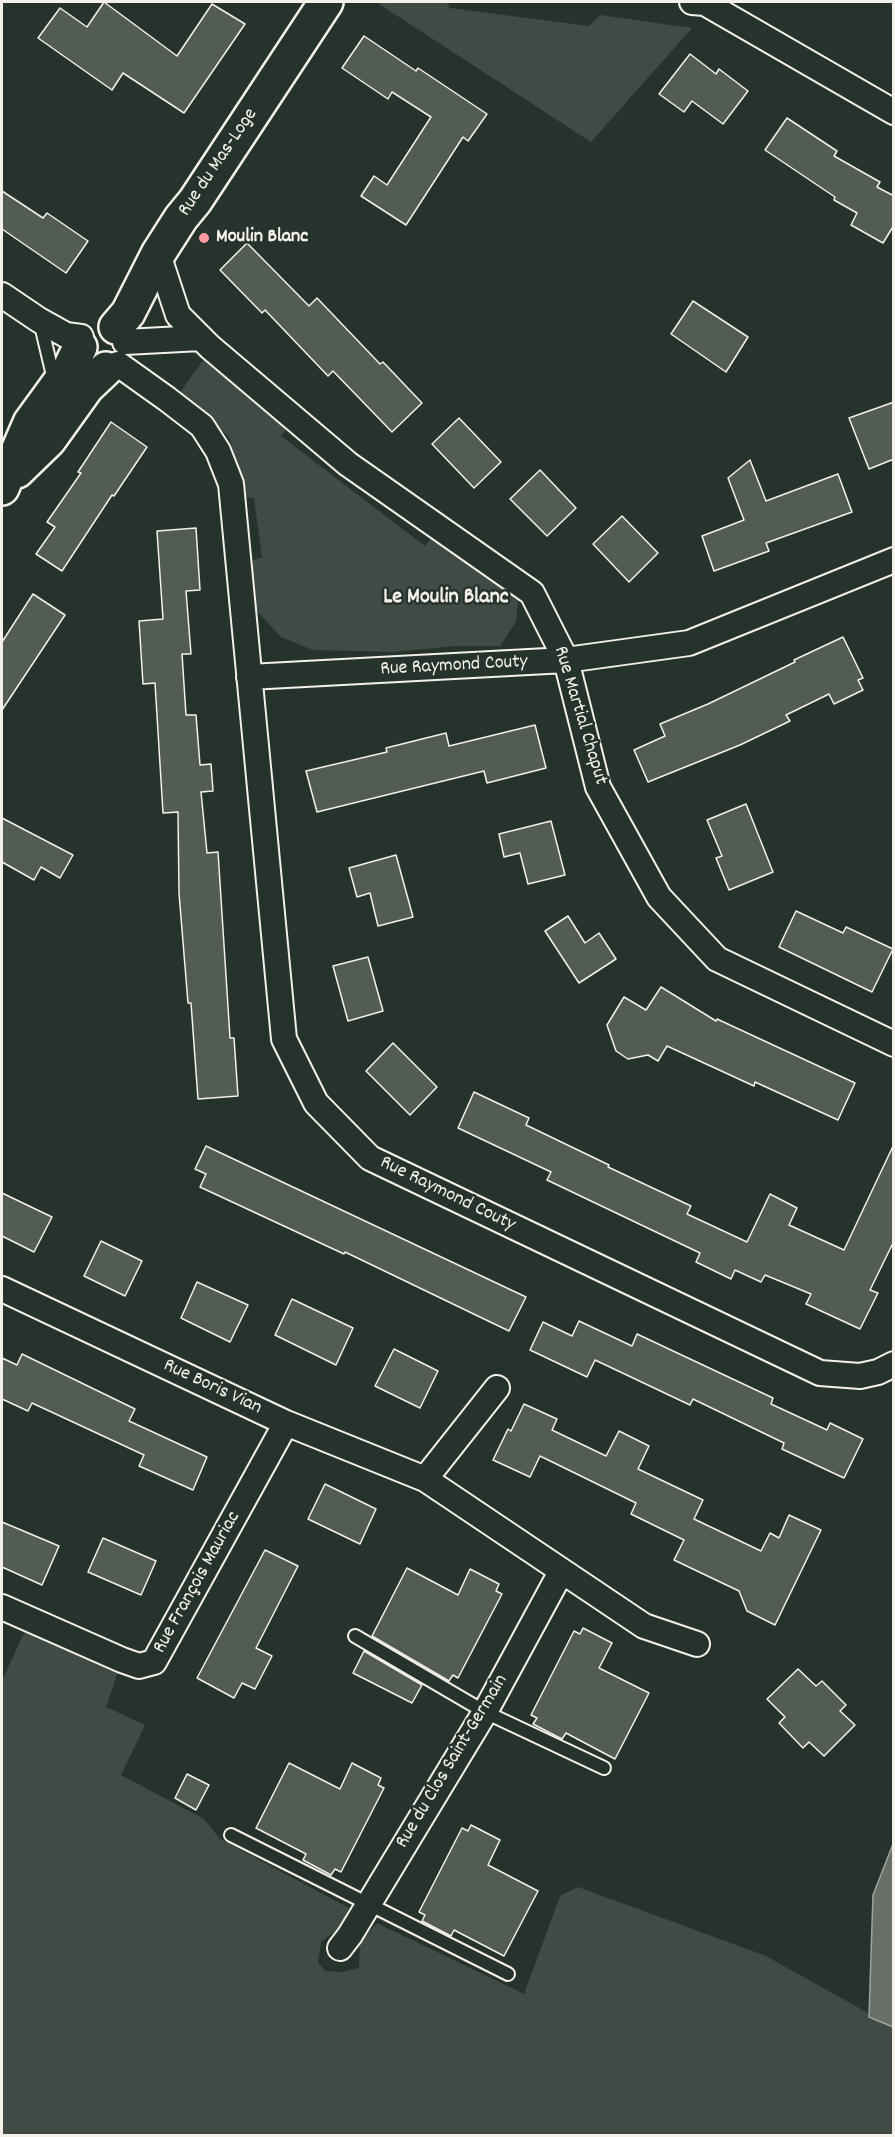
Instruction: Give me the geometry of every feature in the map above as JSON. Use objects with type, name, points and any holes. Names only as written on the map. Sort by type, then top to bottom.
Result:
[{"type":"main road","name":"Rue du Mas-Loge","points":[[3,486],[49,440],[116,351],[128,313],[158,254],[326,2]]},
{"type":"main road","points":[[81,342],[88,329],[97,324],[107,324],[116,351]]},
{"type":"main road","name":"Rue du Mas-Loge","points":[[3,486],[30,423],[70,368],[81,342]]},
{"type":"street","points":[[692,2],[705,3],[894,112]]},
{"type":"street","name":"Rue Martial Chaput","points":[[158,254],[178,315],[201,338],[348,464],[532,593],[566,660],[598,787],[659,897],[717,959],[894,1044]]},
{"type":"street","points":[[2,295],[39,320],[81,342]]},
{"type":"street","points":[[116,351],[201,338]]},
{"type":"street","name":"Rue Raymond Couty","points":[[116,351],[167,399],[202,426],[218,451],[231,484],[284,1039],[316,1103],[370,1158],[819,1373],[860,1376],[878,1372],[894,1364]]},
{"type":"street","name":"Rue Raymond Couty","points":[[249,678],[566,660],[689,643],[894,560]]},
{"type":"street","name":"Rue Boris Vian","points":[[2,1289],[286,1423],[425,1479],[644,1626],[697,1644]]},
{"type":"street","points":[[425,1479],[497,1388]]},
{"type":"street","name":"Rue François Mauriac","points":[[2,1607],[122,1660],[139,1665],[154,1662],[286,1423]]},
{"type":"street","name":"Rue du Clos Saint-Germain","points":[[340,1948],[485,1712],[561,1572]]},
{"type":"lane","points":[[39,320],[56,388]]},
{"type":"lane","points":[[355,1636],[485,1712],[604,1768]]},
{"type":"lane","points":[[231,1835],[508,1974]]},
{"type":"shaded area","points":[[376,2],[447,2],[450,8],[589,26],[600,15],[692,28],[591,142]]},
{"type":"shaded area","points":[[204,359],[288,428],[281,436],[425,546],[432,538],[501,586],[518,601],[516,622],[500,646],[456,646],[394,652],[313,650],[281,637],[255,609],[251,561],[262,557],[254,498],[244,497],[230,438],[180,392]]},
{"type":"shaded area","points":[[30,1620],[122,1660],[106,1707],[145,1725],[121,1775],[204,1819],[220,1839],[349,1908],[339,1928],[321,1942],[318,1962],[325,1971],[341,1972],[359,1968],[360,1942],[377,1923],[524,1994],[560,1896],[578,1887],[766,1956],[893,2027],[893,2135],[2,2136],[2,1681]]},
{"type":"shaded area","points":[[893,1844],[893,2027],[869,2017],[873,1895]]},
{"type":"building","points":[[104,2],[177,56],[212,4],[245,24],[184,113],[123,73],[112,90],[38,38],[60,8],[87,27]]},
{"type":"building","points":[[364,36],[416,71],[418,68],[487,114],[468,141],[463,137],[406,225],[361,196],[374,176],[387,185],[431,117],[392,92],[388,99],[342,68]]},
{"type":"building","points":[[690,54],[716,74],[719,69],[748,91],[723,124],[692,101],[684,112],[659,94]]},
{"type":"building","points":[[787,118],[837,151],[834,156],[880,182],[877,187],[894,196],[894,225],[883,243],[851,225],[857,213],[834,200],[835,197],[765,150]]},
{"type":"building","points":[[2,191],[43,218],[47,213],[88,241],[66,273],[2,229]]},
{"type":"building","points":[[247,243],[309,306],[317,298],[380,364],[383,362],[422,403],[392,432],[333,371],[328,376],[265,310],[262,313],[220,270]]},
{"type":"building","points":[[693,301],[748,337],[726,372],[671,334]]},
{"type":"building","points":[[894,402],[894,459],[869,469],[849,418]]},
{"type":"building","points":[[459,418],[501,462],[474,488],[432,444]]},
{"type":"building","points":[[111,422],[147,447],[62,571],[36,554],[55,527],[47,522],[81,473],[78,472]]},
{"type":"building","points":[[750,460],[766,501],[838,474],[852,512],[766,543],[769,551],[714,571],[702,536],[744,520],[728,478]]},
{"type":"building","points":[[540,470],[576,508],[547,536],[510,499]]},
{"type":"building","points":[[622,516],[658,553],[629,582],[593,544]]},
{"type":"building","points":[[196,528],[200,590],[186,591],[191,654],[182,654],[186,715],[196,715],[200,765],[211,764],[213,791],[201,792],[207,853],[218,852],[230,1038],[234,1038],[238,1096],[198,1099],[191,1003],[188,1003],[179,893],[178,812],[163,813],[155,683],[143,684],[139,621],[163,619],[157,531]]},
{"type":"building","points":[[33,594],[65,615],[2,710],[2,642]]},
{"type":"building","points":[[843,637],[863,678],[858,680],[863,690],[834,704],[829,694],[786,715],[790,721],[740,745],[648,782],[634,750],[665,736],[660,724],[708,704]]},
{"type":"building","points":[[535,725],[546,768],[487,783],[484,771],[317,812],[306,771],[387,752],[386,748],[446,733],[449,746]]},
{"type":"building","points":[[746,804],[773,872],[729,890],[716,858],[722,856],[707,820]]},
{"type":"building","points":[[2,818],[73,855],[60,878],[41,867],[34,880],[2,862]]},
{"type":"building","points":[[551,821],[565,875],[528,884],[520,853],[504,857],[499,834]]},
{"type":"building","points":[[396,855],[413,917],[378,926],[370,893],[357,897],[349,868]]},
{"type":"building","points":[[796,911],[843,933],[846,927],[893,949],[872,992],[779,947]]},
{"type":"building","points":[[568,916],[585,943],[599,933],[616,959],[579,983],[545,931]]},
{"type":"building","points":[[368,957],[383,1011],[348,1021],[333,966]]},
{"type":"building","points":[[661,987],[716,1021],[717,1019],[855,1083],[838,1120],[755,1082],[754,1086],[667,1046],[658,1061],[648,1055],[628,1059],[616,1051],[607,1025],[624,997],[646,1010]]},
{"type":"building","points":[[393,1043],[437,1087],[410,1115],[366,1071]]},
{"type":"building","points":[[474,1092],[529,1118],[526,1125],[691,1206],[687,1214],[747,1242],[770,1194],[797,1208],[789,1225],[844,1250],[894,1144],[894,1241],[870,1290],[878,1293],[860,1329],[806,1304],[811,1294],[765,1275],[761,1282],[735,1270],[731,1279],[696,1262],[700,1253],[547,1180],[551,1172],[458,1128]]},
{"type":"building","points":[[206,1146],[526,1297],[509,1331],[345,1252],[344,1254],[200,1187],[206,1174],[195,1169]]},
{"type":"building","points":[[2,1193],[52,1217],[34,1252],[2,1236]]},
{"type":"building","points":[[101,1241],[142,1261],[125,1296],[84,1276]]},
{"type":"building","points":[[197,1282],[248,1305],[230,1342],[181,1318]]},
{"type":"building","points":[[292,1299],[353,1328],[336,1365],[275,1335]]},
{"type":"building","points":[[579,1321],[632,1346],[637,1334],[773,1398],[771,1404],[827,1430],[830,1423],[863,1439],[844,1478],[782,1449],[784,1443],[693,1399],[690,1405],[595,1360],[587,1377],[530,1350],[543,1322],[572,1336]]},
{"type":"building","points":[[394,1349],[438,1371],[420,1408],[375,1386]]},
{"type":"building","points":[[22,1354],[135,1409],[129,1421],[207,1457],[193,1490],[139,1466],[144,1455],[32,1403],[28,1411],[2,1399],[2,1358],[17,1365]]},
{"type":"building","points":[[524,1404],[557,1419],[552,1430],[606,1456],[619,1431],[649,1446],[638,1469],[703,1500],[694,1519],[761,1551],[770,1533],[779,1538],[789,1515],[821,1530],[775,1625],[747,1611],[739,1591],[674,1560],[684,1540],[631,1514],[636,1503],[540,1456],[530,1477],[493,1460],[508,1429],[511,1431]]},
{"type":"building","points":[[325,1484],[376,1509],[360,1544],[308,1519]]},
{"type":"building","points":[[2,1522],[59,1546],[42,1585],[2,1567]]},
{"type":"building","points":[[103,1538],[156,1561],[141,1595],[88,1572]]},
{"type":"building","points":[[265,1550],[298,1566],[256,1648],[272,1656],[255,1689],[242,1683],[234,1698],[197,1678]]},
{"type":"building","points":[[407,1568],[458,1595],[470,1569],[499,1584],[496,1591],[502,1594],[458,1678],[453,1675],[449,1681],[372,1636]]},
{"type":"building","points":[[583,1628],[612,1643],[599,1668],[649,1693],[615,1759],[566,1733],[562,1739],[533,1724],[537,1718],[531,1715],[574,1631],[580,1634]]},
{"type":"building","points":[[364,1651],[422,1685],[412,1703],[353,1673]]},
{"type":"building","points":[[798,1669],[816,1686],[822,1681],[846,1705],[840,1711],[855,1725],[824,1756],[809,1742],[803,1748],[779,1723],[785,1717],[767,1699]]},
{"type":"building","points":[[289,1763],[340,1789],[352,1763],[381,1778],[378,1785],[384,1788],[341,1872],[335,1869],[331,1875],[303,1860],[306,1854],[256,1828]]},
{"type":"building","points":[[187,1774],[209,1785],[196,1810],[175,1798]]},
{"type":"building","points":[[471,1825],[500,1840],[488,1865],[538,1891],[504,1956],[454,1930],[451,1936],[422,1921],[425,1915],[419,1912],[462,1828],[468,1831]]},
{"type":"place","name":"Moulin Blanc","points":[[204,238]]},
{"type":"district","name":"Le Moulin Blanc","points":[[446,599]]}]
